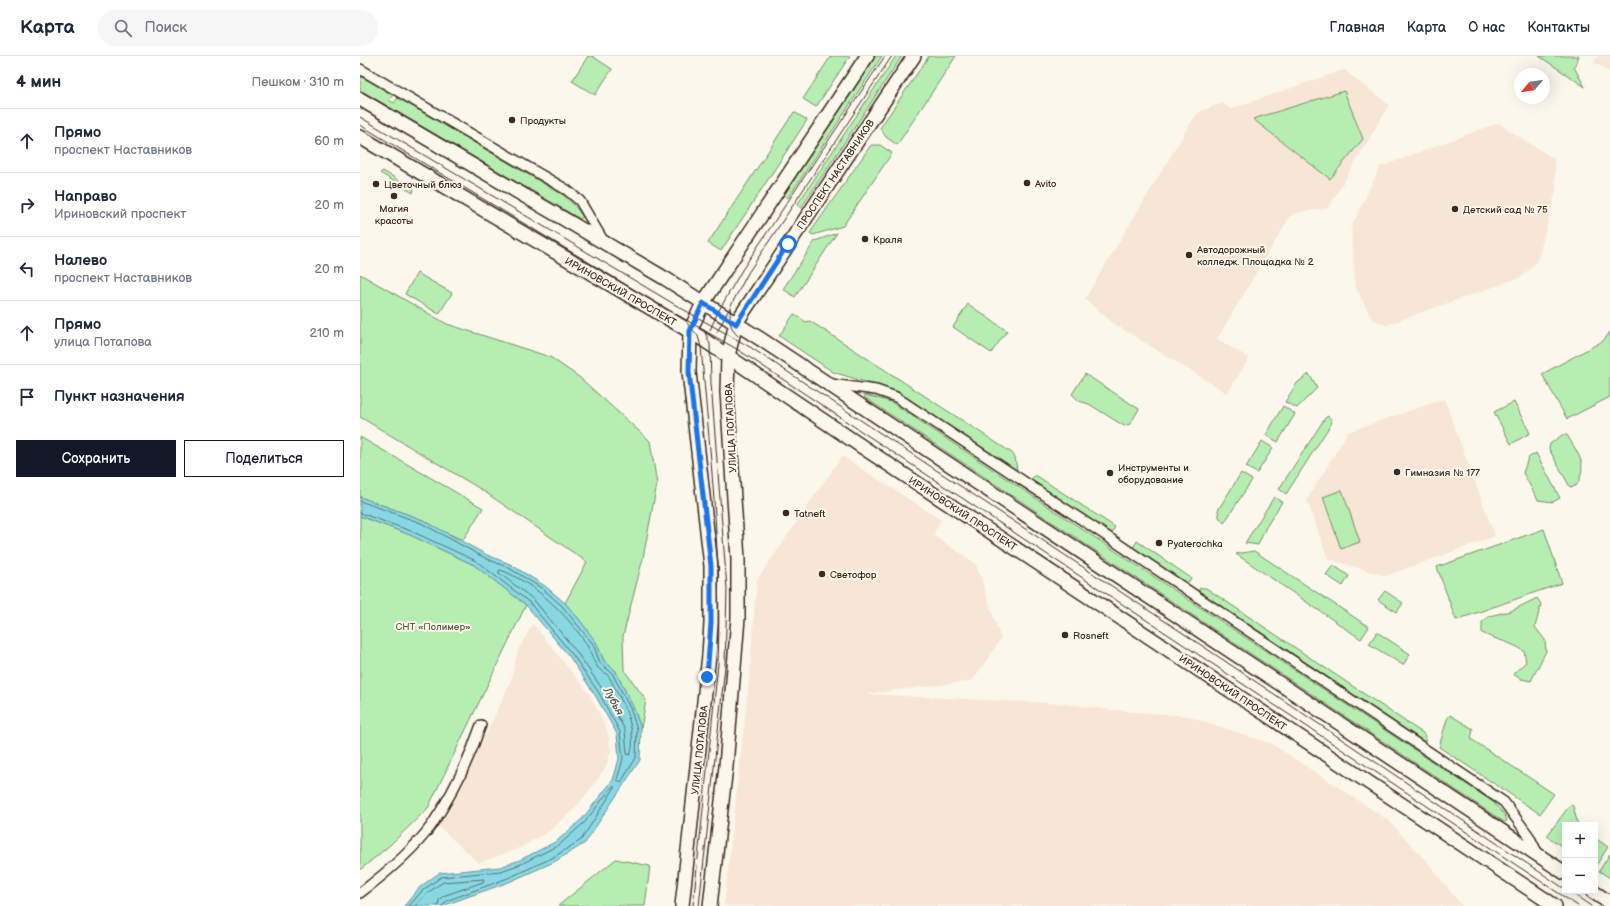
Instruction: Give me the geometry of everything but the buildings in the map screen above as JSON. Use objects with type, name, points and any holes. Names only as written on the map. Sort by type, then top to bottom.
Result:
[{"type":"main road","points":[[690,331],[703,303],[866,56]]},
{"type":"main road","name":"ПРОСПЕКТ НАСТАВНИКОВ","points":[[728,356],[736,324],[914,56]]},
{"type":"main road","points":[[360,99],[605,243],[736,324],[1562,871]]},
{"type":"main road","name":"ИРИНОВСКИЙ ПРОСПЕКТ","points":[[360,137],[690,331],[1555,906]]},
{"type":"main road","name":"УЛИЦА ПОТАПОВА","points":[[682,906],[708,662],[712,596],[711,566],[689,372],[690,331]]},
{"type":"main road","name":"УЛИЦА ПОТАПОВА","points":[[710,906],[726,766],[738,618],[738,559],[727,392],[728,356]]},
{"type":"main road","points":[[1596,894],[1610,903]]},
{"type":"street","points":[[360,69],[568,190],[580,201],[605,243]]},
{"type":"street","points":[[827,383],[876,390],[896,397],[1111,538],[1504,802],[1529,836],[1538,855]]},
{"type":"street","points":[[360,893],[386,873],[430,827],[470,756],[481,725]]},
{"type":"shaded area","points":[[1598,56],[1610,56],[1610,72],[1594,62]]},
{"type":"shaded area","name":"Автодорожный колледж. Площадка № 2","points":[[1344,70],[1389,105],[1328,208],[1296,213],[1290,216],[1217,339],[1249,358],[1227,393],[1113,323],[1085,299],[1192,121],[1199,112],[1222,103],[1231,109]]},
{"type":"shaded area","name":"Детский сад № 75","points":[[1498,123],[1554,159],[1556,190],[1539,255],[1535,264],[1521,277],[1386,325],[1372,319],[1356,288],[1351,228],[1380,167]]},
{"type":"shaded area","name":"Гимназия № 177","points":[[1444,399],[1495,536],[1386,576],[1328,559],[1307,500],[1348,432]]},
{"type":"shaded area","points":[[842,456],[941,520],[933,535],[976,564],[1001,639],[972,681],[865,694],[1065,704],[1112,710],[1187,716],[1272,744],[1388,820],[1428,863],[1462,906],[724,906],[749,682],[757,580]]},
{"type":"shaded area","points":[[533,624],[590,695],[608,733],[611,751],[605,768],[592,787],[574,809],[551,830],[517,849],[479,863],[436,824],[466,777],[511,681],[518,650]]},
{"type":"green space","points":[[588,56],[592,56],[612,69],[595,95],[572,81]]},
{"type":"green space","points":[[831,56],[850,56],[816,107],[803,99]]},
{"type":"green space","points":[[876,56],[882,56],[788,198],[784,195]]},
{"type":"green space","points":[[896,56],[902,56],[801,208],[797,205]]},
{"type":"green space","points":[[929,56],[956,56],[897,145],[886,137],[880,128]]},
{"type":"green space","points":[[1539,56],[1579,56],[1574,67],[1585,87]]},
{"type":"green space","points":[[360,76],[393,95],[389,100],[394,103],[398,98],[563,195],[574,205],[583,217],[580,219],[360,90]]},
{"type":"green space","points":[[1344,91],[1363,139],[1330,179],[1253,119]]},
{"type":"green space","points":[[794,112],[807,120],[721,251],[708,243]]},
{"type":"green space","points":[[871,145],[880,145],[892,153],[843,226],[813,235],[810,233]]},
{"type":"green space","points":[[383,171],[414,189],[413,193],[380,173]]},
{"type":"green space","points":[[837,233],[795,297],[783,289],[815,241]]},
{"type":"green space","points":[[417,273],[452,293],[439,314],[405,294]]},
{"type":"green space","points":[[360,274],[447,324],[550,357],[579,377],[650,441],[657,484],[643,558],[623,636],[624,670],[646,700],[641,728],[633,707],[615,670],[604,661],[596,642],[565,603],[587,562],[482,490],[360,417]]},
{"type":"green space","points":[[968,304],[1007,331],[991,353],[953,327]]},
{"type":"green space","points":[[794,314],[806,322],[810,321],[1012,453],[1015,457],[1017,470],[898,392],[833,372],[779,336]]},
{"type":"green space","points":[[1610,332],[1610,397],[1567,419],[1542,374],[1603,341]]},
{"type":"green space","points":[[1085,374],[1139,409],[1130,424],[1124,426],[1089,404],[1079,401],[1072,394]]},
{"type":"green space","points":[[1309,374],[1317,388],[1297,408],[1285,402],[1297,383]]},
{"type":"green space","points":[[866,395],[891,402],[1493,802],[1505,815],[1507,821],[1504,822],[864,397]]},
{"type":"green space","points":[[1514,402],[1530,433],[1511,444],[1494,412]]},
{"type":"green space","points":[[1283,406],[1295,414],[1278,442],[1266,435]]},
{"type":"green space","points":[[1328,416],[1332,421],[1331,424],[1286,494],[1279,489],[1325,418]]},
{"type":"green space","points":[[1562,435],[1567,435],[1578,454],[1582,466],[1580,479],[1576,486],[1570,487],[1549,449],[1550,444]]},
{"type":"green space","points":[[360,437],[483,508],[463,540],[438,529],[423,520],[360,497]]},
{"type":"green space","points":[[1262,441],[1273,448],[1257,473],[1246,467]]},
{"type":"green space","points":[[1536,453],[1560,498],[1553,502],[1538,500],[1523,473],[1528,458]]},
{"type":"green space","points":[[1241,473],[1252,480],[1224,523],[1219,517],[1218,510]]},
{"type":"green space","points":[[1034,476],[1037,476],[1115,527],[1111,534],[1030,480]]},
{"type":"green space","points":[[1342,490],[1360,542],[1341,549],[1323,497]]},
{"type":"green space","points":[[1274,497],[1282,502],[1266,527],[1258,545],[1245,543]]},
{"type":"green space","name":"СНТ «Полимер»","points":[[360,516],[410,535],[474,565],[526,605],[428,808],[390,845],[360,870]]},
{"type":"green space","points":[[1544,529],[1562,583],[1456,620],[1437,567]]},
{"type":"green space","points":[[1137,541],[1191,578],[1187,584],[1133,548]]},
{"type":"green space","points":[[1254,551],[1369,627],[1361,639],[1236,554]]},
{"type":"green space","points":[[1333,565],[1349,576],[1343,586],[1326,575]]},
{"type":"green space","points":[[1200,588],[1206,588],[1424,734],[1426,741],[1423,741],[1198,591]]},
{"type":"green space","points":[[1385,591],[1403,603],[1397,612],[1378,600]]},
{"type":"green space","points":[[1537,598],[1541,604],[1535,627],[1545,640],[1546,651],[1531,681],[1521,679],[1513,674],[1526,662],[1524,651],[1514,645],[1482,633],[1482,622],[1489,616],[1511,611]]},
{"type":"green space","points":[[1377,632],[1410,654],[1403,665],[1369,644]]},
{"type":"green space","points":[[1450,715],[1473,729],[1471,739],[1554,794],[1540,814],[1439,747],[1447,719]]},
{"type":"green space","points":[[1570,805],[1573,806],[1577,822],[1562,822],[1562,847],[1547,836]]},
{"type":"green space","points":[[1598,840],[1608,847],[1598,862]]},
{"type":"green space","points":[[1610,854],[1610,878],[1599,871]]},
{"type":"green space","points":[[616,859],[650,866],[645,906],[558,906]]},
{"type":"water","name":"Лубья","points":[[360,497],[423,520],[487,555],[510,564],[545,586],[565,603],[579,619],[596,642],[604,661],[615,670],[633,707],[641,728],[640,760],[585,843],[554,862],[509,882],[442,906],[404,906],[420,887],[439,873],[500,867],[520,860],[557,841],[582,819],[613,780],[619,759],[617,734],[595,695],[569,656],[526,605],[474,565],[410,535],[360,516]]},
{"type":"tram line","points":[[710,330],[718,312],[742,270],[885,56]]},
{"type":"tram line","points":[[717,332],[748,273],[892,56]]},
{"type":"tram line","points":[[360,117],[679,307],[750,347],[1204,647],[1562,887]]},
{"type":"tram line","points":[[360,125],[653,301],[740,351],[1578,906]]},
{"type":"tram line","points":[[731,307],[730,323],[738,336]]},
{"type":"tram line","points":[[687,323],[698,336],[701,347],[717,545],[719,625],[718,664],[693,906]]},
{"type":"tram line","points":[[699,906],[725,666],[727,589],[711,383],[710,344],[704,330]]},
{"type":"tram line","points":[[1573,894],[1591,906]]},
{"type":"place","name":"Продукты","points":[[512,120]]},
{"type":"place","name":"Avito","points":[[1027,183]]},
{"type":"place","name":"Цветочный блюз","points":[[376,184]]},
{"type":"place","name":"Магия красоты","points":[[394,196]]},
{"type":"place","name":"Детский сад № 75","points":[[1455,209]]},
{"type":"place","name":"Краля","points":[[865,239]]},
{"type":"place","name":"Автодорожный колледж. Площадка № 2","points":[[1189,255]]},
{"type":"place","name":"Гимназия № 177","points":[[1397,472]]},
{"type":"place","name":"Инструменты и оборудование","points":[[1110,473]]},
{"type":"place","name":"Tatneft","points":[[786,513]]},
{"type":"place","name":"Pyaterochka","points":[[1159,543]]},
{"type":"place","name":"Светофор","points":[[822,574]]},
{"type":"place","name":"Rosneft","points":[[1065,635]]},
{"type":"route","points":[[707,677],[712,596],[711,566],[689,372],[690,331],[703,303],[736,324],[788,244]]}]
